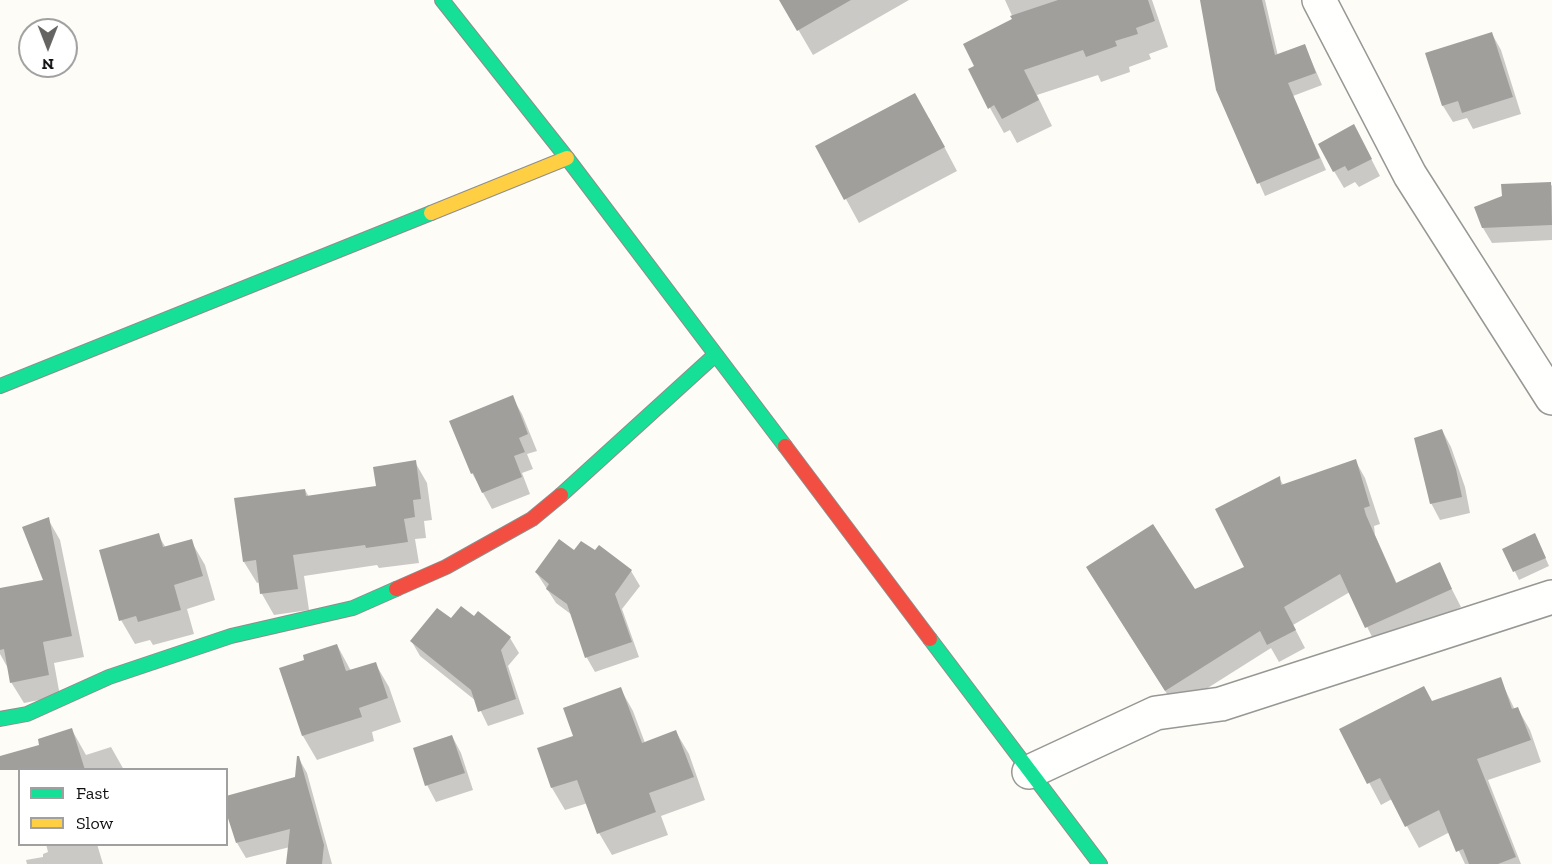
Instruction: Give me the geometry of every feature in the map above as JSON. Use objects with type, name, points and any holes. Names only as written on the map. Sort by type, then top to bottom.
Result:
[{"type":"main road","points":[[442,0],[567,158],[1100,864]]},
{"type":"main road","points":[[0,386],[567,158]]},
{"type":"main road","points":[[0,719],[27,714],[109,677],[231,636],[353,609],[446,567],[532,519],[588,472],[715,355]]},
{"type":"street","points":[[1319,0],[1410,175],[1552,398]]},
{"type":"street","points":[[1029,772],[1156,713],[1221,704],[1552,597]]},
{"type":"building","points":[[779,0],[851,0],[797,31]]},
{"type":"building","points":[[1058,0],[1148,0],[1155,21],[1136,28],[1138,34],[1115,41],[1117,46],[1086,57],[1083,50],[1024,70],[1039,100],[1002,119],[994,105],[988,109],[968,69],[974,66],[963,44],[1012,19],[1010,16]]},
{"type":"building","points":[[1200,0],[1262,0],[1275,55],[1305,44],[1316,73],[1288,83],[1320,158],[1257,184],[1216,90]]},
{"type":"building","points":[[1492,32],[1513,97],[1462,113],[1458,101],[1442,106],[1425,53]]},
{"type":"building","points":[[915,93],[945,147],[844,200],[815,146]]},
{"type":"building","points":[[1354,124],[1372,159],[1348,171],[1345,166],[1333,172],[1318,144]]},
{"type":"building","points":[[1551,182],[1552,225],[1482,228],[1474,207],[1502,196],[1501,184]]},
{"type":"building","points":[[513,395],[528,434],[519,438],[525,452],[514,456],[522,477],[482,493],[473,473],[471,474],[449,421]]},
{"type":"building","points":[[1442,429],[1456,469],[1462,497],[1430,504],[1414,438]]},
{"type":"building","points":[[1356,459],[1370,506],[1364,508],[1366,515],[1396,583],[1440,562],[1452,589],[1365,628],[1340,574],[1284,607],[1296,630],[1267,645],[1260,631],[1165,691],[1086,567],[1153,524],[1195,589],[1244,567],[1215,509],[1280,476],[1281,485]]},
{"type":"building","points":[[416,460],[421,499],[413,500],[415,517],[404,519],[408,542],[366,548],[365,545],[293,555],[298,589],[260,594],[256,560],[243,562],[234,498],[305,489],[306,496],[376,486],[373,467]]},
{"type":"building","points":[[49,517],[72,636],[43,642],[49,675],[10,683],[4,649],[0,650],[0,588],[43,580],[22,527]]},
{"type":"building","points":[[159,533],[163,547],[192,539],[203,576],[174,585],[181,610],[138,622],[136,616],[119,621],[99,550]]},
{"type":"building","points":[[1535,533],[1546,558],[1513,572],[1502,549]]},
{"type":"building","points":[[559,539],[574,550],[581,541],[595,550],[599,545],[632,570],[615,594],[632,642],[585,658],[567,604],[546,589],[549,584],[535,572]]},
{"type":"building","points":[[461,606],[474,616],[478,611],[511,637],[501,650],[516,699],[478,712],[471,690],[410,641],[437,608],[451,618]]},
{"type":"building","points":[[337,644],[346,671],[376,662],[388,698],[359,708],[362,717],[302,736],[279,668],[304,660],[303,655]]},
{"type":"building","points":[[1501,677],[1512,709],[1518,707],[1531,740],[1477,759],[1516,857],[1498,864],[1469,864],[1463,849],[1456,852],[1439,810],[1405,827],[1380,778],[1367,784],[1339,729],[1424,686],[1432,701]]},
{"type":"building","points":[[621,687],[642,743],[676,730],[694,777],[649,793],[656,812],[597,834],[577,780],[551,788],[537,748],[573,736],[563,708]]},
{"type":"building","points":[[72,728],[84,768],[0,770],[0,756],[39,745],[38,739]]},
{"type":"building","points":[[452,735],[465,773],[425,786],[413,748]]},
{"type":"building","points":[[297,756],[299,756],[324,845],[322,864],[286,864],[290,829],[236,843],[228,818],[228,795],[295,777]]},
{"type":"traffic: fast","points":[[442,0],[567,158],[785,446]]},
{"type":"traffic: fast","points":[[0,386],[431,213]]},
{"type":"traffic: fast","points":[[561,495],[715,355]]},
{"type":"traffic: fast","points":[[0,719],[27,714],[109,677],[231,636],[353,608],[396,589]]},
{"type":"traffic: fast","points":[[930,639],[1100,864]]},
{"type":"traffic: slow","points":[[431,213],[567,158]]},
{"type":"traffic: jam","points":[[785,446],[930,639]]},
{"type":"traffic: jam","points":[[396,589],[446,567],[532,519],[561,495]]}]
